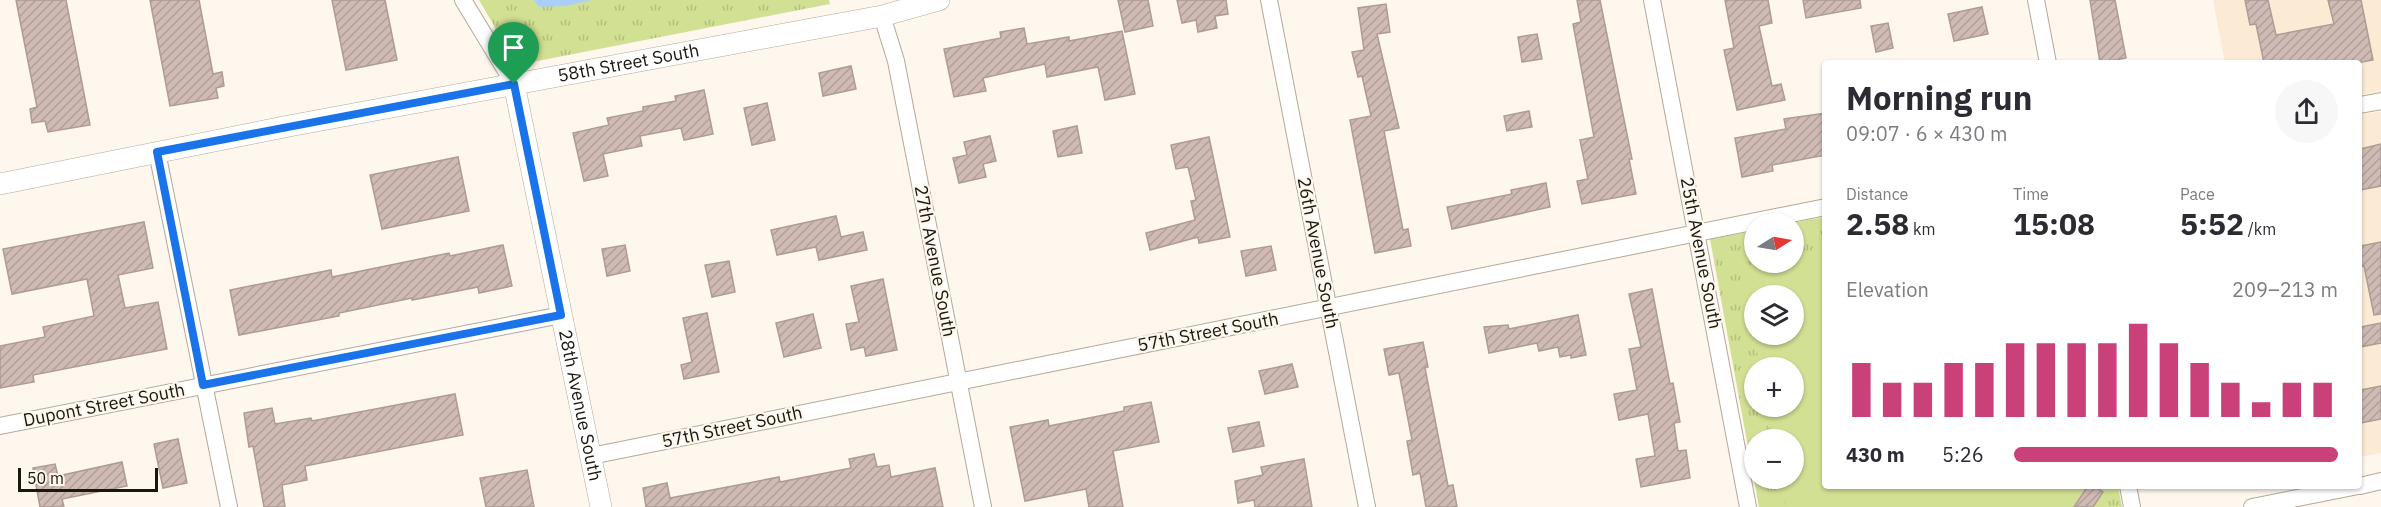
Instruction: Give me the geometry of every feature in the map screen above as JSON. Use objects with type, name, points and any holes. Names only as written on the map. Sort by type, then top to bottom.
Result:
[{"type":"street","name":"28th Avenue South","points":[[463,0],[514,84],[601,507]]},
{"type":"street","name":"58th Street South","points":[[0,184],[514,84],[882,16],[939,0]]},
{"type":"street","name":"26th Avenue South","points":[[1269,0],[1367,507]]},
{"type":"street","name":"25th Avenue South","points":[[1652,0],[1698,232],[1748,507]]},
{"type":"street","points":[[2036,0],[2047,60]]},
{"type":"street","name":"27th Avenue South","points":[[882,16],[896,61],[984,507]]},
{"type":"street","points":[[2362,105],[2381,101]]},
{"type":"street","points":[[157,152],[229,507]]},
{"type":"street","name":"57th Street South","points":[[591,456],[1822,208]]},
{"type":"street","name":"Dupont Street South","points":[[0,426],[561,315]]},
{"type":"street","points":[[2362,485],[2381,481]]},
{"type":"street","points":[[2129,489],[2132,507]]},
{"type":"street","points":[[2252,507],[2344,489]]},
{"type":"shaded area","points":[[2213,0],[2381,0],[2381,91],[2362,95],[2362,60],[2224,60]]},
{"type":"shaded area","points":[[2381,111],[2381,453],[2362,457],[2362,115]]},
{"type":"green space","points":[[479,0],[829,0],[830,4],[517,65]]},
{"type":"green space","points":[[1822,218],[1822,489],[2119,489],[2122,507],[1759,507],[1756,489],[1804,489],[1804,429],[1745,429],[1710,239],[1744,233],[1744,273],[1804,273],[1804,221]]},
{"type":"green space","points":[[1822,252],[1822,489],[2094,489],[2097,505],[2085,507],[1786,507],[1783,489],[1804,489],[1804,429],[1771,429],[1769,417],[1804,417],[1804,357],[1758,357],[1756,345],[1804,345],[1804,285],[1744,285],[1744,287],[1740,267],[1744,266],[1744,273],[1804,273],[1804,255]]},
{"type":"water","points":[[534,0],[591,0],[566,6],[539,7]]},
{"type":"building","points":[[16,0],[66,0],[90,125],[48,132],[45,121],[32,123],[30,109],[37,107]]},
{"type":"building","points":[[150,0],[199,0],[213,74],[222,72],[224,86],[216,88],[218,98],[170,106]]},
{"type":"building","points":[[332,0],[385,0],[397,60],[346,70]]},
{"type":"building","points":[[1118,0],[1148,0],[1153,26],[1125,32]]},
{"type":"building","points":[[1177,0],[1226,0],[1228,14],[1215,16],[1217,28],[1198,32],[1196,20],[1182,23]]},
{"type":"building","points":[[1577,0],[1600,0],[1632,159],[1629,159],[1636,194],[1582,204],[1577,181],[1588,179],[1580,140],[1594,137],[1573,24],[1581,22]]},
{"type":"building","points":[[1725,0],[1768,0],[1772,23],[1759,26],[1772,86],[1781,84],[1785,100],[1737,110],[1724,50],[1734,48]]},
{"type":"building","points":[[1803,0],[1860,0],[1861,8],[1806,18]]},
{"type":"building","points":[[2090,0],[2115,0],[2126,58],[2100,60]]},
{"type":"building","points":[[2245,0],[2268,0],[2276,35],[2334,24],[2328,0],[2361,0],[2373,60],[2362,62],[2362,60],[2263,60],[2256,24],[2250,25]]},
{"type":"building","points":[[1386,4],[1390,32],[1377,34],[1399,128],[1384,131],[1403,230],[1408,229],[1411,246],[1375,253],[1350,120],[1371,116],[1362,76],[1358,77],[1352,52],[1364,50],[1358,8]]},
{"type":"building","points":[[1982,7],[1988,34],[1954,41],[1948,14]]},
{"type":"building","points":[[1888,23],[1893,48],[1876,52],[1871,26]]},
{"type":"building","points":[[1024,28],[1027,44],[1069,37],[1069,41],[1122,31],[1135,94],[1105,100],[1098,67],[1047,77],[1045,64],[983,78],[986,91],[954,97],[944,49],[1001,38],[1000,32]]},
{"type":"building","points":[[1537,34],[1542,59],[1522,62],[1518,37]]},
{"type":"building","points":[[851,66],[856,89],[823,96],[819,73]]},
{"type":"building","points":[[704,90],[713,134],[684,140],[681,128],[640,136],[642,146],[603,154],[608,176],[584,181],[573,133],[609,125],[607,118],[643,111],[643,107],[676,101],[675,96]]},
{"type":"building","points":[[767,103],[775,140],[752,145],[744,108]]},
{"type":"building","points":[[1529,111],[1532,127],[1507,131],[1504,116]]},
{"type":"building","points":[[1822,114],[1822,156],[1772,165],[1773,171],[1742,177],[1735,138],[1786,129],[1784,119]]},
{"type":"building","points":[[1077,126],[1082,153],[1058,157],[1053,131]]},
{"type":"building","points":[[990,136],[996,161],[983,164],[986,177],[959,183],[953,158],[967,155],[964,142]]},
{"type":"building","points":[[1209,137],[1230,237],[1199,243],[1198,237],[1150,250],[1146,233],[1195,220],[1191,201],[1196,200],[1188,167],[1176,169],[1171,145]]},
{"type":"building","points":[[2381,144],[2381,186],[2362,190],[2362,149]]},
{"type":"building","points":[[458,157],[469,211],[382,229],[370,175]]},
{"type":"building","points":[[1546,183],[1550,207],[1452,229],[1447,207],[1512,194],[1511,190]]},
{"type":"building","points":[[836,216],[841,237],[863,232],[867,250],[819,260],[816,247],[777,255],[771,230]]},
{"type":"building","points":[[144,222],[153,268],[118,275],[125,308],[158,302],[167,349],[33,375],[34,382],[0,388],[0,346],[45,337],[43,327],[94,316],[87,279],[12,294],[3,249]]},
{"type":"building","points":[[2381,242],[2381,314],[2374,315],[2364,266],[2362,266],[2362,246]]},
{"type":"building","points":[[503,245],[512,286],[479,293],[478,287],[412,300],[412,298],[339,313],[339,316],[239,335],[230,290],[331,270],[332,277],[449,253],[450,256]]},
{"type":"building","points":[[625,245],[630,271],[607,276],[602,249]]},
{"type":"building","points":[[1271,246],[1276,270],[1246,276],[1241,251]]},
{"type":"building","points":[[729,261],[735,292],[712,297],[705,265]]},
{"type":"building","points":[[883,279],[897,350],[866,356],[864,347],[851,350],[846,324],[859,322],[851,286]]},
{"type":"building","points":[[1652,289],[1670,384],[1673,383],[1680,422],[1674,423],[1678,451],[1686,450],[1690,478],[1641,487],[1636,459],[1655,456],[1648,414],[1619,420],[1614,394],[1637,390],[1629,349],[1641,347],[1629,294]]},
{"type":"building","points":[[707,313],[719,372],[684,379],[681,365],[692,362],[683,318]]},
{"type":"building","points":[[813,314],[821,348],[784,357],[776,323]]},
{"type":"building","points":[[1578,315],[1586,355],[1571,358],[1571,355],[1560,357],[1558,347],[1539,351],[1537,343],[1489,353],[1484,327],[1508,325],[1509,329]]},
{"type":"building","points":[[2381,323],[2381,343],[2362,347],[2362,327]]},
{"type":"building","points":[[1423,342],[1428,367],[1425,368],[1448,486],[1453,485],[1457,507],[1426,507],[1420,473],[1413,475],[1407,441],[1412,440],[1399,373],[1389,375],[1384,349]]},
{"type":"building","points":[[1292,364],[1298,387],[1265,394],[1259,371]]},
{"type":"building","points":[[2381,386],[2381,419],[2362,423],[2362,390]]},
{"type":"building","points":[[455,394],[463,435],[305,466],[307,480],[282,485],[285,507],[264,507],[253,446],[249,447],[244,413],[272,408],[275,424],[311,418],[312,421]]},
{"type":"building","points":[[1151,402],[1159,442],[1113,451],[1123,507],[1089,507],[1086,489],[1025,501],[1010,427],[1048,420],[1049,426],[1124,411],[1124,407]]},
{"type":"building","points":[[1259,422],[1264,446],[1233,452],[1228,428]]},
{"type":"building","points":[[178,439],[187,483],[163,488],[154,444]]},
{"type":"building","points":[[874,454],[877,467],[889,465],[891,477],[935,468],[943,507],[646,507],[643,488],[667,483],[670,498],[779,477],[780,482],[851,468],[849,459]]},
{"type":"building","points":[[1304,459],[1312,507],[1255,507],[1254,500],[1238,503],[1235,481],[1263,475],[1261,467]]},
{"type":"building","points":[[122,462],[127,486],[62,499],[64,507],[40,507],[33,468],[55,464],[58,476]]},
{"type":"building","points":[[527,470],[534,507],[486,507],[480,478]]},
{"type":"building","points":[[2086,489],[2098,489],[2103,492],[2093,507],[2074,507]]},
{"type":"route","points":[[514,84],[561,315],[203,385],[157,152],[514,84]]}]
